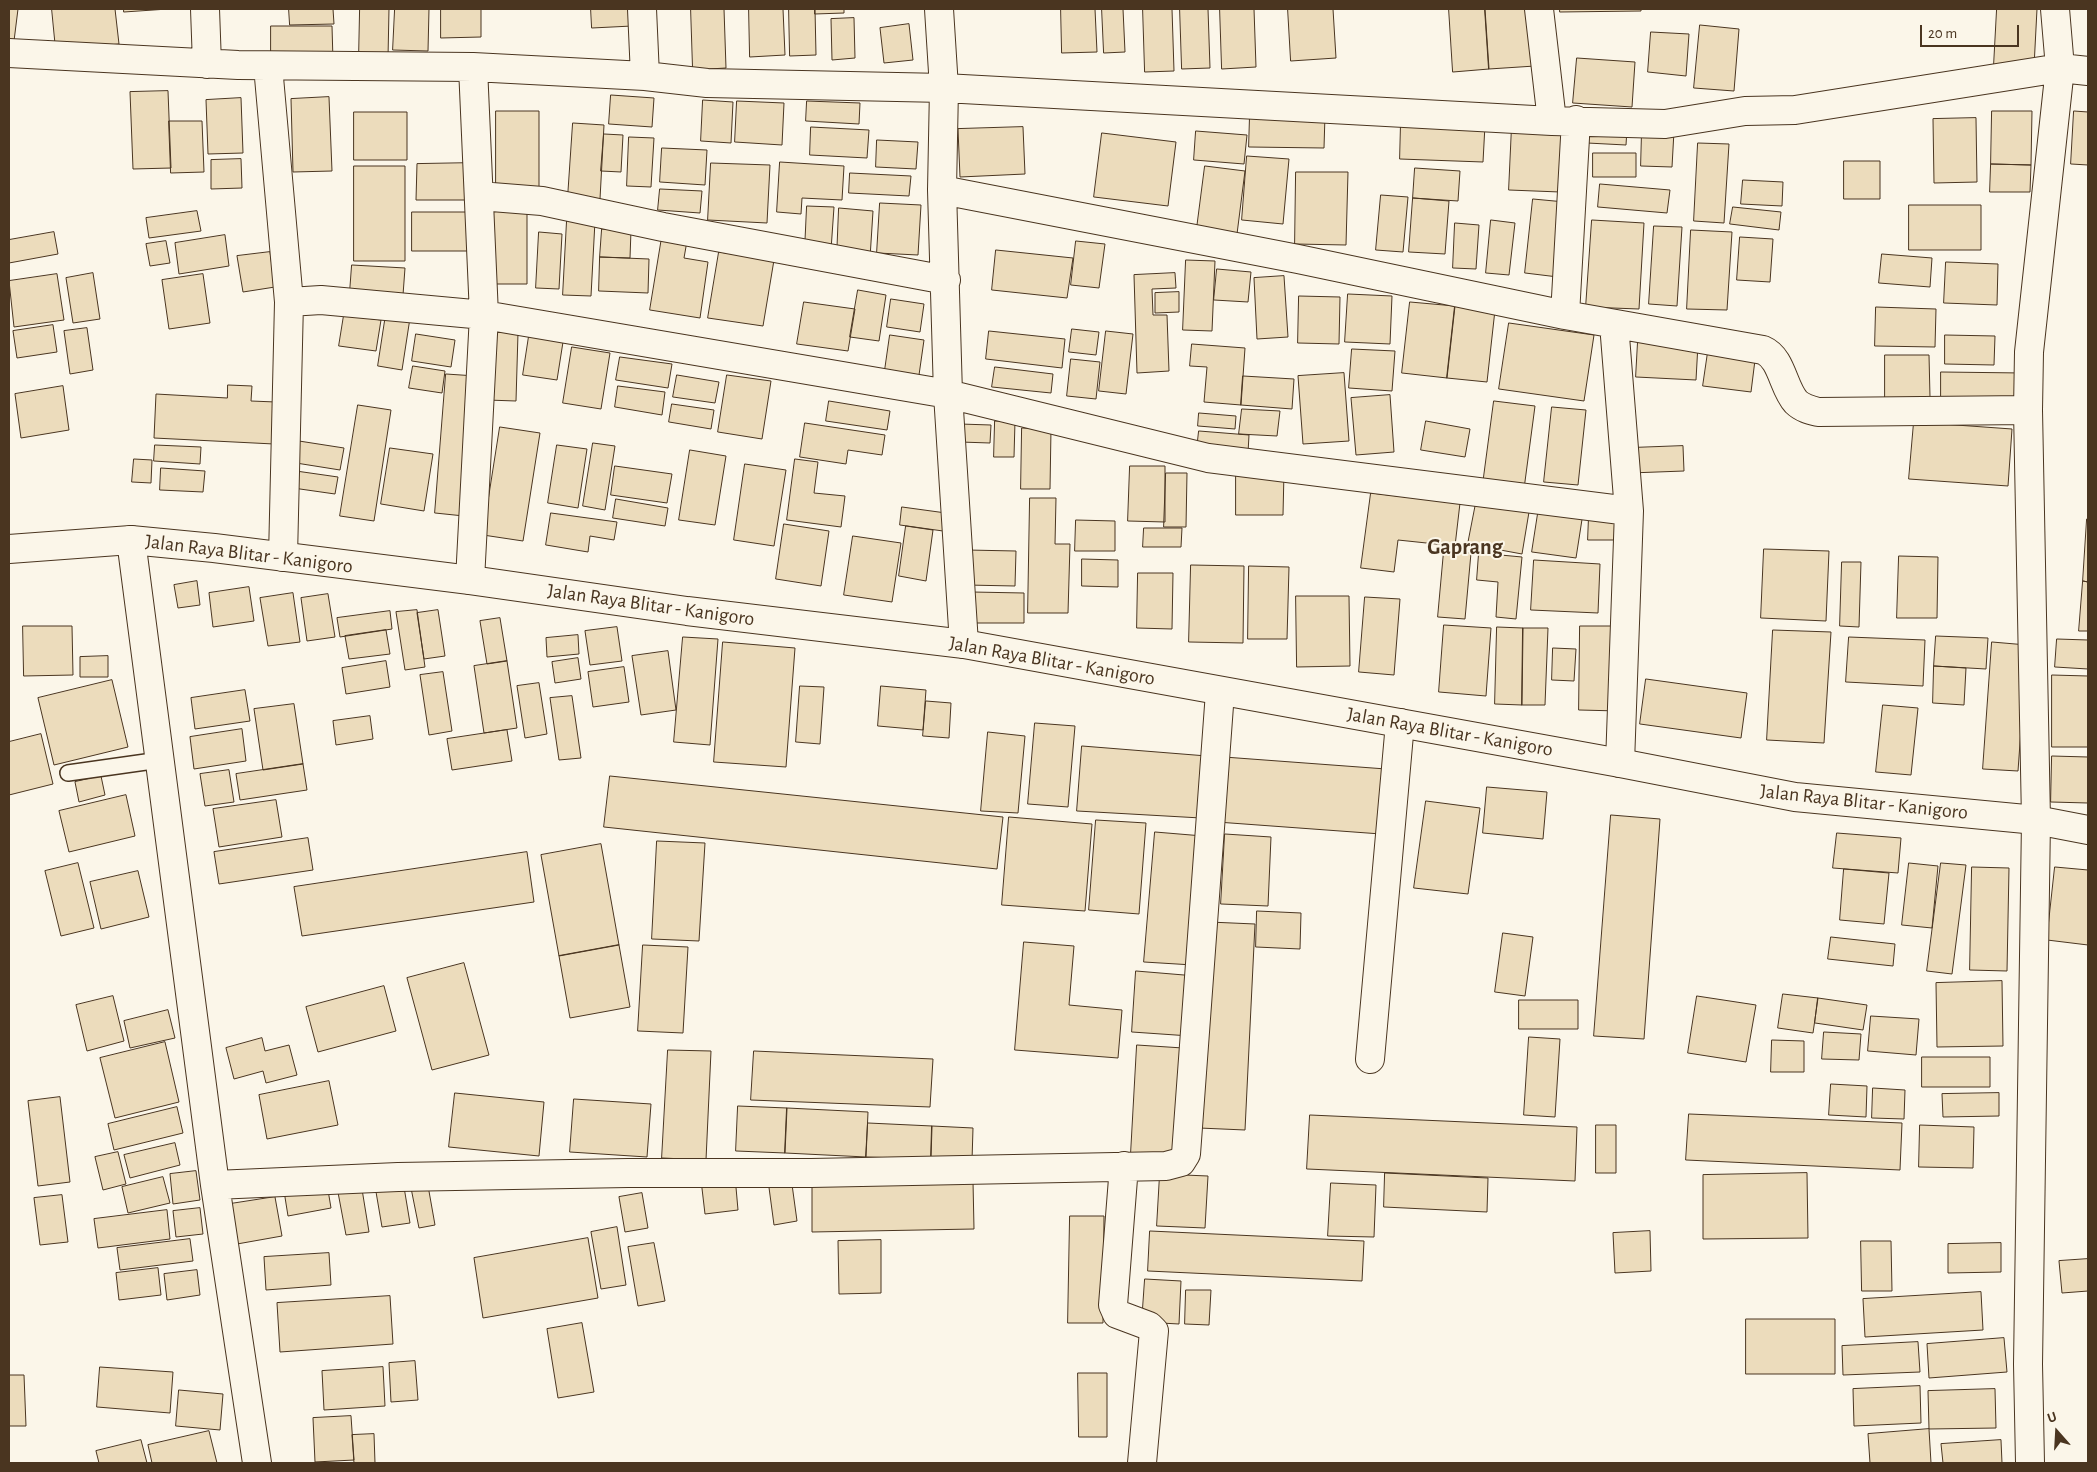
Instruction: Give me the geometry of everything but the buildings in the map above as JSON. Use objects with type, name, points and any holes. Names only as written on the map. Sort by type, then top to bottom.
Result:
[{"type":"street","points":[[205,9],[208,64]]},
{"type":"street","points":[[642,9],[645,76]]},
{"type":"street","points":[[940,9],[944,88],[942,190],[948,394],[964,644]]},
{"type":"street","points":[[1539,9],[1564,121],[1565,315]]},
{"type":"street","points":[[2030,1463],[2028,1364],[2036,820],[2028,410],[2029,352],[2060,68],[2055,9]]},
{"type":"street","points":[[9,53],[268,66],[473,67],[645,76],[706,83],[944,88],[1564,121],[1665,124],[1745,110],[1795,110],[2060,68],[2088,71]]},
{"type":"street","points":[[268,66],[290,302],[283,557]]},
{"type":"street","points":[[470,580],[484,315],[473,67]]},
{"type":"street","points":[[942,190],[1298,259],[1565,315],[1769,352],[1795,401],[1805,408],[1818,412],[2028,410]]},
{"type":"street","points":[[479,196],[542,202],[662,227],[946,280]]},
{"type":"street","points":[[290,302],[322,300],[484,315],[948,394],[1208,458],[1629,511]]},
{"type":"street","points":[[1614,324],[1629,511],[1620,763]]},
{"type":"street","points":[[131,540],[215,1185],[257,1463]]},
{"type":"street","name":"Jalan Raya Blitar - Kanigoro","points":[[9,549],[131,540],[470,580],[687,611],[964,644],[1220,692],[1620,763],[1795,798],[2036,820],[2088,830]]},
{"type":"street","points":[[215,1185],[398,1177],[628,1173],[820,1173],[1173,1166],[1181,1162],[1186,1154],[1220,692]]},
{"type":"street","points":[[1370,1059],[1400,723]]},
{"type":"street","points":[[1124,1166],[1113,1305],[1117,1314],[1123,1318],[1149,1326],[1154,1332],[1142,1463]]},
{"type":"lane","points":[[68,773],[160,760]]},
{"type":"district","name":"Gaprang","points":[[1465,547]]}]
